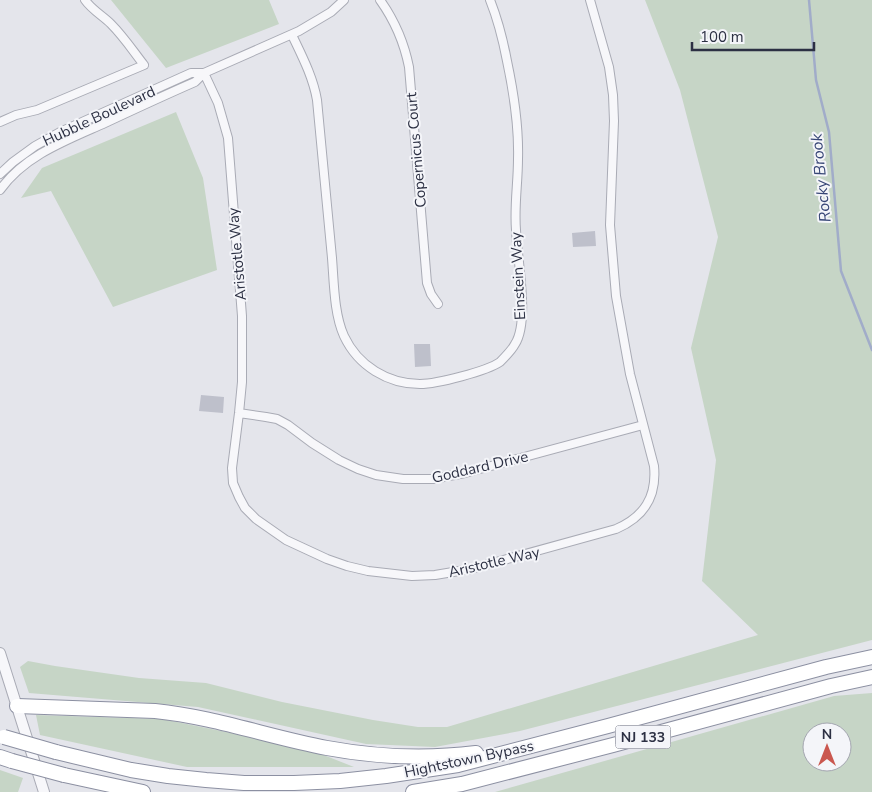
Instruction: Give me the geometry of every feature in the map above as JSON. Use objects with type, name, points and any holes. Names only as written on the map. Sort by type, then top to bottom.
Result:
[{"type":"highway","name":"Hightstown Bypass","points":[[2,737],[131,770],[168,776],[244,782],[294,783],[340,781],[458,765],[826,667],[872,657]]},
{"type":"highway","name":"Hightstown Bypass","points":[[413,792],[462,784],[831,686],[872,677]]},
{"type":"highway","points":[[17,706],[155,711],[200,718],[327,748],[374,754],[441,756],[508,750],[541,743]]},
{"type":"highway","points":[[467,792],[613,745]]},
{"type":"highway","points":[[6,759],[64,775],[143,792]]},
{"type":"street","points":[[0,122],[16,115],[37,110],[144,65],[125,39],[85,0]]},
{"type":"street","name":"Hubble Boulevard","points":[[0,174],[34,146],[60,132],[191,74],[204,73],[292,34],[331,12],[344,0]]},
{"type":"street","name":"Copernicus Court","points":[[380,0],[400,33],[406,52],[410,77],[427,283],[430,294],[438,304]]},
{"type":"street","name":"Einstein Way","points":[[292,34],[315,88],[336,304],[344,336],[352,351],[378,373],[401,382],[432,383],[480,371],[500,362],[516,343],[523,317],[515,220],[518,159],[517,118],[515,99],[501,32],[490,0]]},
{"type":"street","name":"Aristotle Way","points":[[204,73],[218,103],[228,138],[242,316],[242,382],[232,468],[233,483],[239,497],[245,508],[256,519],[286,540],[347,566],[368,571],[412,576],[436,575],[471,569],[587,538],[628,524],[647,505],[653,492],[655,482],[654,466],[630,374],[616,296],[610,225],[614,121],[613,95],[609,67],[590,0]]},
{"type":"street","name":"Hubble Boulevard","points":[[2,187],[23,166],[48,149],[195,82],[204,73]]},
{"type":"street","name":"Goddard Drive","points":[[239,413],[277,419],[325,452],[351,466],[376,475],[403,479],[434,479],[457,474],[644,425]]},
{"type":"street","points":[[0,652],[44,792]]},
{"type":"green space","points":[[111,0],[269,0],[279,24],[166,68]]},
{"type":"green space","points":[[645,0],[872,0],[872,640],[520,731],[435,747],[366,744],[198,707],[29,693],[20,667],[28,661],[139,678],[206,683],[282,702],[373,720],[418,727],[447,727],[758,635],[702,581],[716,460],[691,348],[718,237],[680,90]]},
{"type":"green space","points":[[176,112],[203,178],[217,270],[113,307],[51,191],[21,198],[42,168]]},
{"type":"green space","points":[[872,693],[872,792],[495,792],[834,696]]},
{"type":"green space","points":[[36,715],[162,719],[306,748],[354,767],[187,767],[40,735]]},
{"type":"green space","points":[[0,770],[23,778],[18,792],[0,792]]},
{"type":"building","points":[[595,231],[596,246],[573,247],[572,233]]},
{"type":"building","points":[[414,344],[430,344],[431,366],[415,367]]},
{"type":"building","points":[[201,395],[224,397],[223,413],[199,411]]},
{"type":"waterway","name":"Rocky Brook","points":[[809,0],[816,80],[829,132],[841,271],[872,350]]}]
